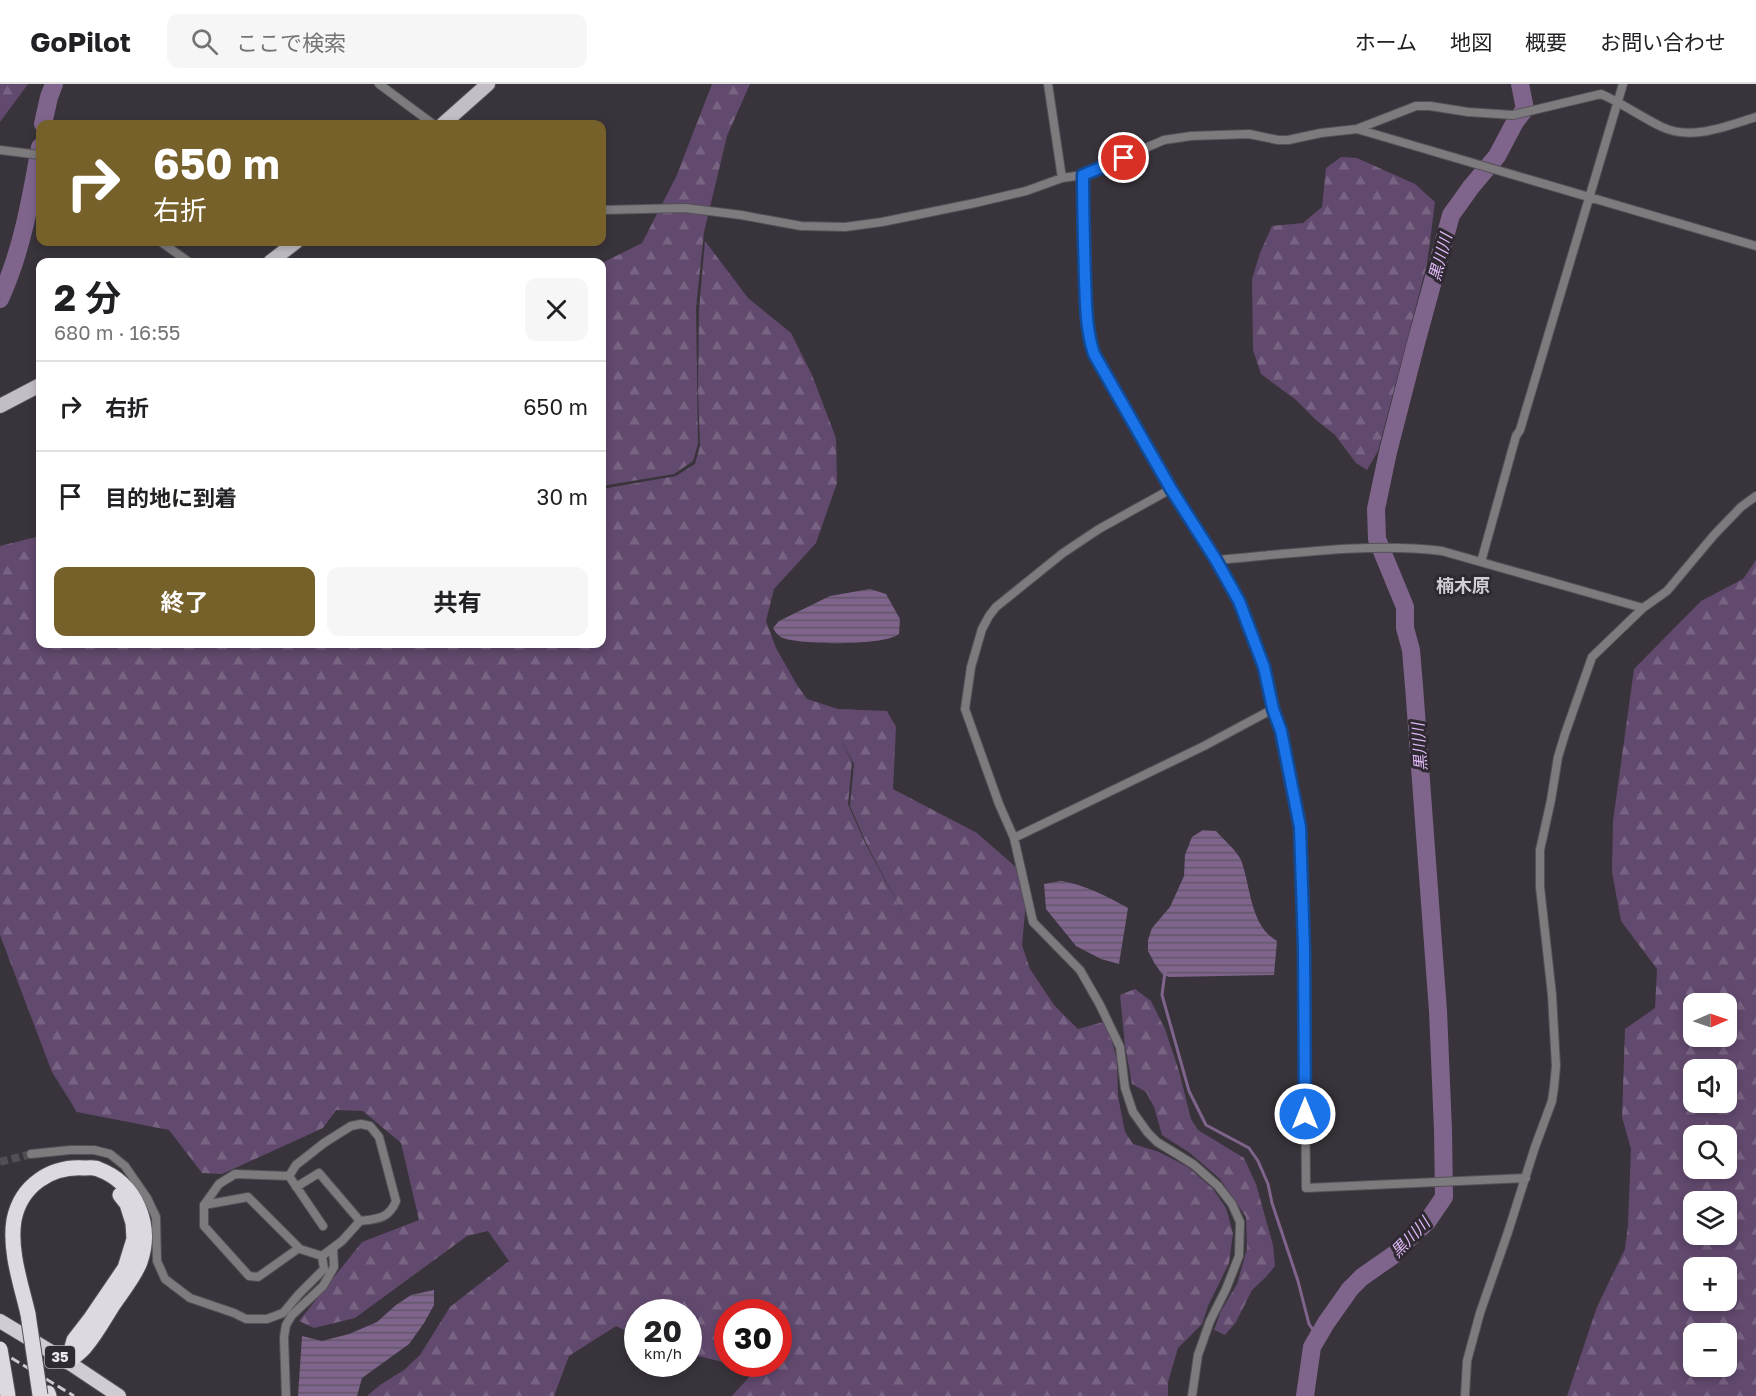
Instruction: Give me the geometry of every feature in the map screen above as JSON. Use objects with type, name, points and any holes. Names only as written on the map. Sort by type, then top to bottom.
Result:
[{"type":"highway","points":[[45,1395],[32,1314],[18,1272],[13,1237],[14,1219],[20,1201],[33,1184],[52,1171],[75,1167],[96,1168],[118,1180],[135,1198],[142,1214],[144,1238],[140,1263],[85,1347],[68,1362]]},
{"type":"highway","name":"35","points":[[0,1321],[119,1396]]},
{"type":"highway","points":[[0,1349],[8,1396]]},
{"type":"main road","points":[[448,120],[488,84]]},
{"type":"main road","points":[[275,258],[291,246]]},
{"type":"main road","points":[[0,406],[36,387]]},
{"type":"street","points":[[379,84],[427,120]]},
{"type":"street","points":[[1048,84],[1062,178]]},
{"type":"street","points":[[1481,562],[1516,436],[1520,430],[1623,84]]},
{"type":"street","points":[[606,210],[685,208],[801,226],[845,226],[882,222],[975,203],[1062,178],[1083,175],[1164,140],[1191,136],[1249,134],[1288,140],[1357,129],[1416,106],[1514,116],[1600,94],[1664,128],[1681,132],[1706,132],[1756,117]]},
{"type":"street","points":[[1357,129],[1756,246]]},
{"type":"street","points":[[0,150],[36,154]]},
{"type":"street","points":[[1083,175],[1086,317],[1094,354],[1171,489],[1239,601],[1264,667],[1273,709],[1281,731],[1300,827],[1304,949],[1306,1188],[1526,1178]]},
{"type":"street","points":[[167,246],[183,258]]},
{"type":"street","points":[[1171,489],[1063,552],[996,607],[988,616],[982,629],[971,667],[965,709],[999,804],[1014,838],[1033,922],[1080,970],[1100,1005],[1120,1047],[1125,1088],[1133,1112],[1157,1142],[1193,1164],[1218,1186],[1232,1204],[1240,1222],[1239,1256],[1210,1321],[1198,1355],[1192,1396]]},
{"type":"street","points":[[1465,1396],[1467,1361],[1474,1333],[1526,1178],[1534,1147],[1552,1101],[1556,1066],[1552,995],[1540,878],[1540,850],[1558,757],[1592,657],[1643,608],[1667,591],[1714,535],[1756,495]]},
{"type":"street","points":[[1216,560],[1410,547],[1442,551],[1643,608]]},
{"type":"street","points":[[1014,838],[1204,746],[1273,709]]},
{"type":"street","points":[[289,1176],[296,1165],[351,1126],[361,1124],[370,1126],[379,1137],[396,1201],[393,1209],[378,1219],[360,1221],[342,1241],[322,1256]]},
{"type":"street","points":[[31,1154],[94,1150],[110,1154],[125,1166],[135,1179],[156,1218],[157,1261],[165,1279],[190,1298],[246,1319],[267,1319],[283,1313],[324,1269],[322,1256]]},
{"type":"street","points":[[296,1187],[319,1173],[360,1221]]},
{"type":"street","points":[[289,1176],[235,1174],[219,1184],[204,1205],[204,1226],[249,1276],[258,1277],[299,1248]]},
{"type":"street","points":[[289,1176],[323,1226]]},
{"type":"street","points":[[204,1205],[248,1197],[299,1248],[322,1256]]},
{"type":"street","points":[[286,1396],[284,1337],[286,1325],[292,1315],[323,1286],[334,1267],[333,1248]]},
{"type":"green space","points":[[0,84],[28,84],[0,122]]},
{"type":"green space","points":[[712,84],[750,84],[727,136],[704,232],[696,308],[698,444],[693,461],[674,474],[606,485],[606,261],[642,243],[676,177]]},
{"type":"green space","points":[[1341,157],[1357,158],[1415,184],[1435,202],[1427,264],[1378,451],[1367,470],[1356,463],[1335,435],[1296,400],[1261,374],[1253,350],[1252,279],[1272,226],[1303,223],[1322,207],[1326,168]]},
{"type":"green space","points":[[705,241],[748,298],[791,333],[812,375],[836,438],[837,483],[816,543],[774,589],[766,621],[776,648],[807,699],[838,709],[887,711],[896,727],[893,789],[977,833],[1019,870],[1026,902],[1022,945],[1030,969],[1054,1005],[1078,1029],[1103,1022],[1109,1032],[1117,1059],[1118,1096],[1125,1132],[1133,1144],[1159,1152],[1188,1167],[1213,1189],[1226,1208],[1233,1233],[1229,1263],[1202,1324],[1178,1348],[1168,1382],[1168,1396],[732,1396],[749,1377],[792,1377],[792,1299],[714,1299],[714,1360],[702,1357],[702,1299],[624,1299],[624,1330],[616,1326],[569,1356],[554,1396],[367,1396],[404,1370],[420,1355],[450,1307],[509,1261],[488,1231],[467,1236],[355,1318],[314,1328],[299,1321],[362,1242],[419,1220],[401,1143],[363,1111],[336,1110],[323,1128],[222,1174],[202,1173],[169,1130],[77,1112],[52,1072],[0,935],[0,546],[36,537],[36,648],[606,648],[606,488],[676,476],[695,464],[700,446],[699,310]],"holes":[[[841,740],[854,764],[850,806],[868,847],[908,923],[866,845],[848,804],[852,762]]]},
{"type":"green space","points":[[1756,560],[1756,1396],[1567,1396],[1597,1307],[1625,1249],[1631,1149],[1622,1117],[1625,1029],[1655,1008],[1657,969],[1621,921],[1612,872],[1613,821],[1634,669],[1701,601],[1743,579]]},
{"type":"green space","points":[[1135,989],[1151,1001],[1165,1029],[1191,1119],[1198,1130],[1244,1158],[1256,1184],[1273,1245],[1275,1266],[1252,1290],[1236,1322],[1225,1335],[1214,1330],[1221,1311],[1237,1284],[1247,1249],[1246,1217],[1220,1179],[1190,1153],[1162,1135],[1154,1107],[1146,1092],[1132,1084],[1120,995]]},
{"type":"shaded area","points":[[870,589],[886,594],[900,619],[899,634],[877,641],[824,643],[783,638],[773,628],[779,621],[830,596]]},
{"type":"shaded area","points":[[1203,830],[1216,831],[1241,860],[1256,916],[1261,926],[1277,941],[1274,975],[1169,977],[1162,974],[1148,951],[1148,940],[1152,928],[1170,907],[1184,876],[1185,855],[1192,837]]},
{"type":"shaded area","points":[[1061,881],[1087,888],[1128,908],[1119,964],[1101,959],[1076,946],[1046,909],[1044,884]]},
{"type":"shaded area","points":[[434,1290],[434,1305],[409,1344],[362,1378],[357,1396],[298,1396],[302,1336],[322,1341],[349,1334],[377,1322],[411,1295]]},
{"type":"waterway","points":[[44,120],[54,84]]},
{"type":"waterway","name":"黒川川","points":[[1305,1396],[1312,1347],[1326,1323],[1350,1289],[1362,1277],[1395,1254],[1427,1222],[1444,1197],[1438,1011],[1411,650],[1405,628],[1405,607],[1377,539],[1376,509],[1388,452],[1451,215],[1497,156],[1515,122],[1525,109],[1520,84]]},
{"type":"waterway","points":[[0,299],[20,243],[36,168]]},
{"type":"waterway","points":[[1165,972],[1162,995],[1189,1091],[1206,1125],[1249,1148],[1258,1161],[1268,1184],[1309,1324],[1318,1334]]},
{"type":"tunnel","points":[[0,1162],[31,1154]]},
{"type":"railway","points":[[0,1351],[74,1396]]},
{"type":"district","name":"楠木原","points":[[1463,586]]},
{"type":"route","points":[[1124,158],[1083,175],[1086,317],[1090,341],[1094,354],[1171,489],[1239,601],[1264,667],[1273,709],[1281,731],[1300,827],[1304,949],[1305,1114]]}]
